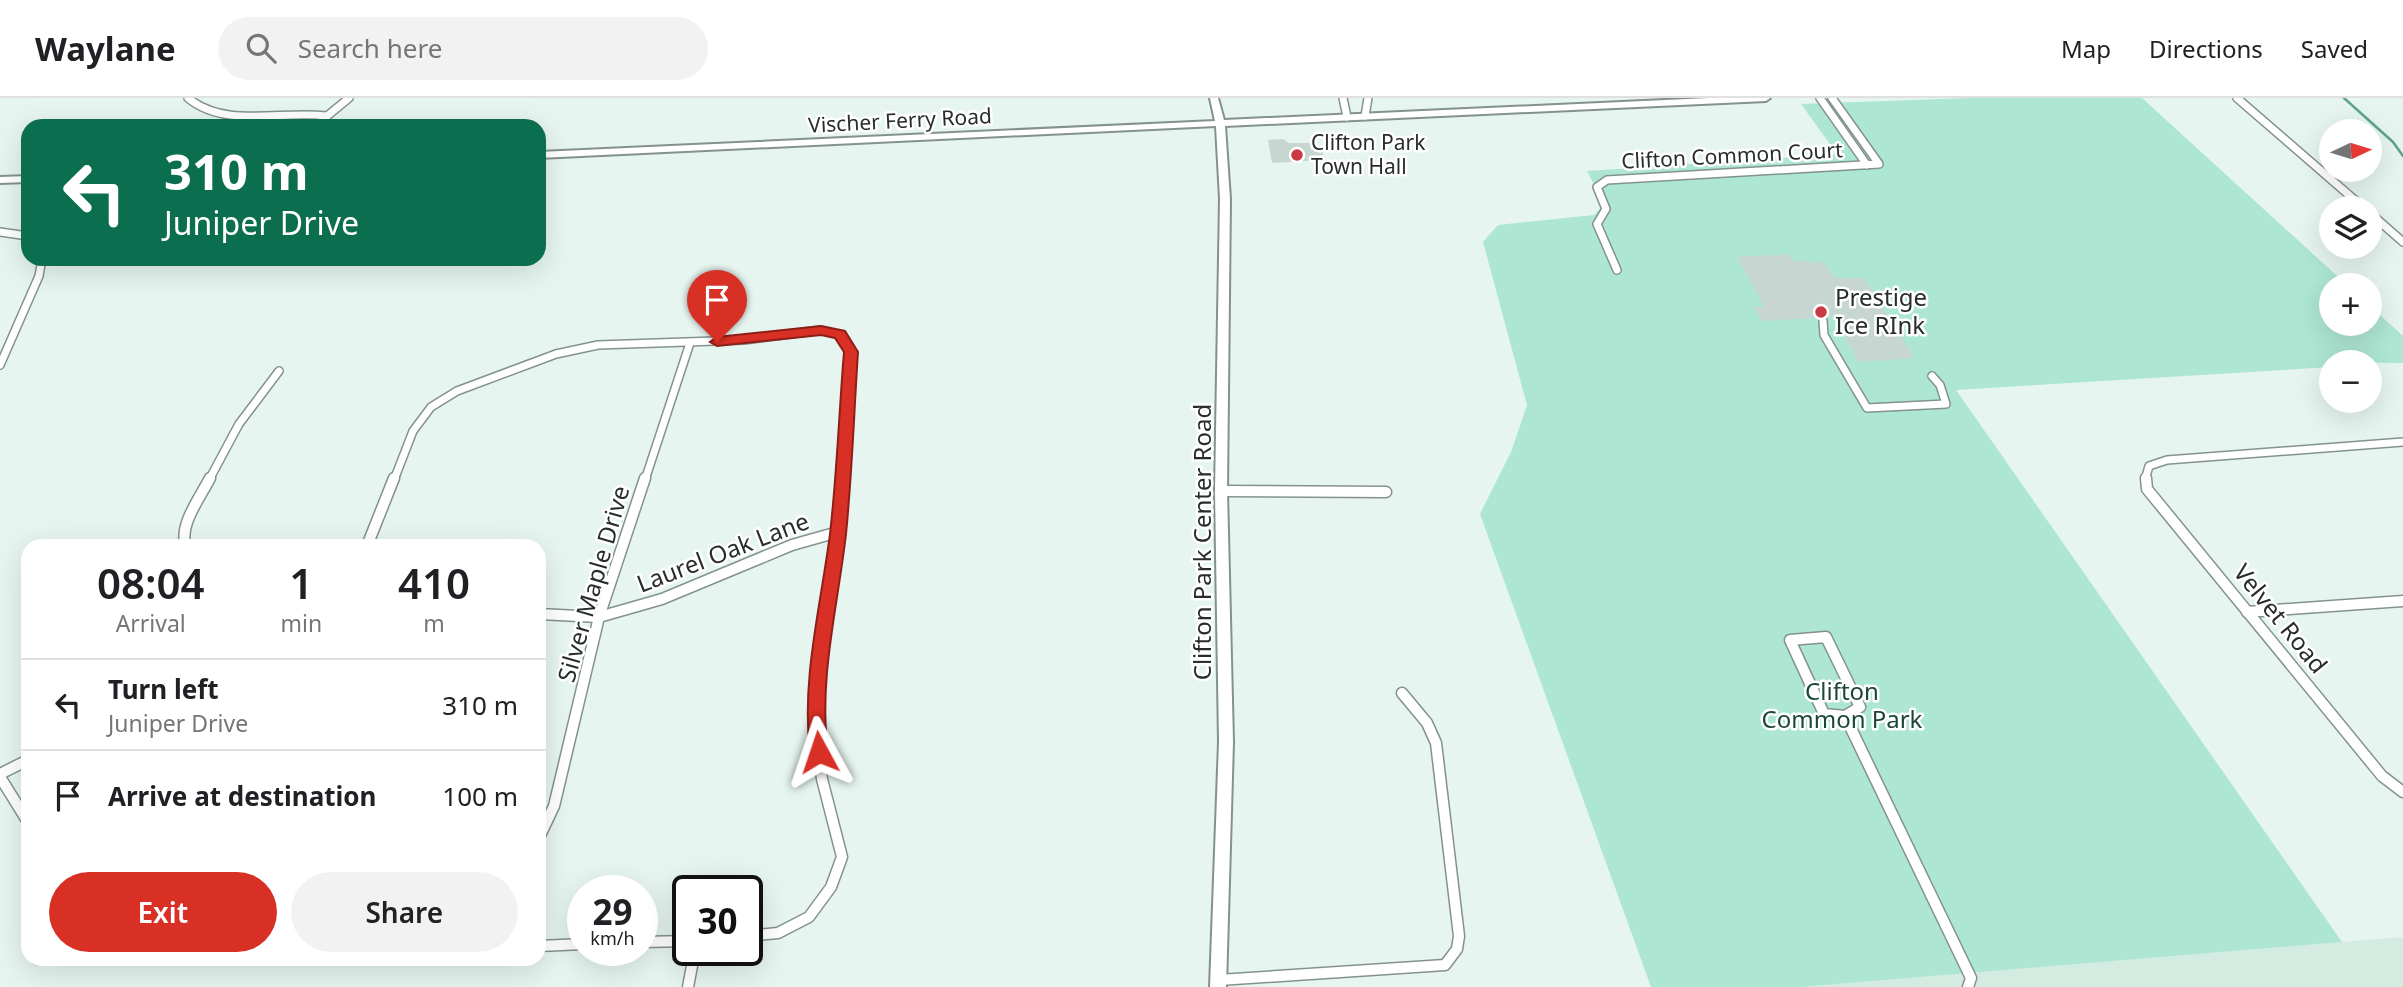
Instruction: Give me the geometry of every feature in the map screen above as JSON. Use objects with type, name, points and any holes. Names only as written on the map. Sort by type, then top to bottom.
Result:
[{"type":"street","points":[[188,98],[204,112],[243,116],[300,111],[327,116]]},
{"type":"street","points":[[323,119],[349,98]]},
{"type":"street","name":"Clifton Park Center Road","points":[[1213,98],[1220,123],[1225,199],[1222,491],[1226,742],[1218,984]]},
{"type":"street","points":[[1343,98],[1346,117]]},
{"type":"street","points":[[1365,116],[1368,98]]},
{"type":"street","name":"Vischer Ferry Road","points":[[546,155],[1766,98]]},
{"type":"street","points":[[1820,98],[1867,165]]},
{"type":"street","name":"Clifton Common Court","points":[[1617,270],[1597,224],[1606,209],[1597,187],[1601,183],[1636,176],[1879,164],[1832,98]]},
{"type":"street","points":[[2237,98],[2350,196]]},
{"type":"street","points":[[0,180],[21,179]]},
{"type":"street","points":[[2382,224],[2403,242]]},
{"type":"street","points":[[0,232],[21,235]]},
{"type":"street","points":[[0,365],[35,285],[40,266]]},
{"type":"street","points":[[1823,321],[1824,335],[1867,408],[1946,404],[1940,385],[1932,376]]},
{"type":"street","points":[[370,539],[414,431],[431,407],[457,391],[556,354],[598,345],[744,340],[821,330],[840,335],[851,352],[838,532],[821,653],[816,725],[822,779],[842,857],[831,887],[809,917],[778,933],[763,934]]},
{"type":"street","name":"Silver Maple Drive","points":[[546,823],[554,806],[599,617],[690,343]]},
{"type":"street","points":[[183,539],[188,522],[242,417],[254,398],[279,372]]},
{"type":"street","name":"Velvet Road","points":[[2399,789],[2247,612],[2147,489],[2145,472],[2149,466],[2167,460],[2403,442]]},
{"type":"street","points":[[1222,491],[1386,492]]},
{"type":"street","name":"Laurel Oak Lane","points":[[546,614],[599,617],[662,599],[792,545],[838,532]]},
{"type":"street","points":[[2247,612],[2403,601]]},
{"type":"street","points":[[1826,637],[1860,707],[1845,716],[1824,714],[1790,640],[1826,637]]},
{"type":"street","points":[[1218,984],[1446,965],[1452,959],[1459,936],[1436,743],[1427,723],[1402,693]]},
{"type":"street","points":[[1845,716],[1971,978],[1968,987]]},
{"type":"street","points":[[21,764],[0,776],[21,810]]},
{"type":"street","points":[[546,946],[567,945]]},
{"type":"street","points":[[688,987],[692,966]]},
{"type":"shaded area","points":[[2403,937],[2403,987],[1801,987],[2342,942]]},
{"type":"green space","name":"Clifton Common Park","points":[[1970,98],[2142,98],[2334,273],[2319,273],[2319,336],[2382,336],[2382,317],[2403,336],[2403,363],[2382,363],[2382,350],[2319,350],[2319,368],[1956,390],[2342,942],[1801,987],[1651,987],[1480,514],[1511,452],[1527,405],[1483,242],[1498,225],[1594,215],[1604,204],[1587,171],[1837,154],[1801,104]]},
{"type":"building","name":"Clifton Park Town Hall","points":[[1283,139],[1289,143],[1310,143],[1311,150],[1322,149],[1324,160],[1272,163],[1268,140]]},
{"type":"building","name":"Prestige Ice RInk","points":[[1788,254],[1793,261],[1805,260],[1814,264],[1818,260],[1825,264],[1835,278],[1864,278],[1915,358],[1859,362],[1834,317],[1762,321],[1754,306],[1764,307],[1737,257]]},
{"type":"waterway","points":[[2344,98],[2393,142],[2403,156]]},
{"type":"place","name":"Clifton Park Town Hall","points":[[1297,155]]},
{"type":"place","name":"Prestige Ice RInk","points":[[1821,312]]},
{"type":"route","points":[[717,342],[821,330],[840,335],[851,352],[838,532],[821,653],[816,725],[819,752]]}]
